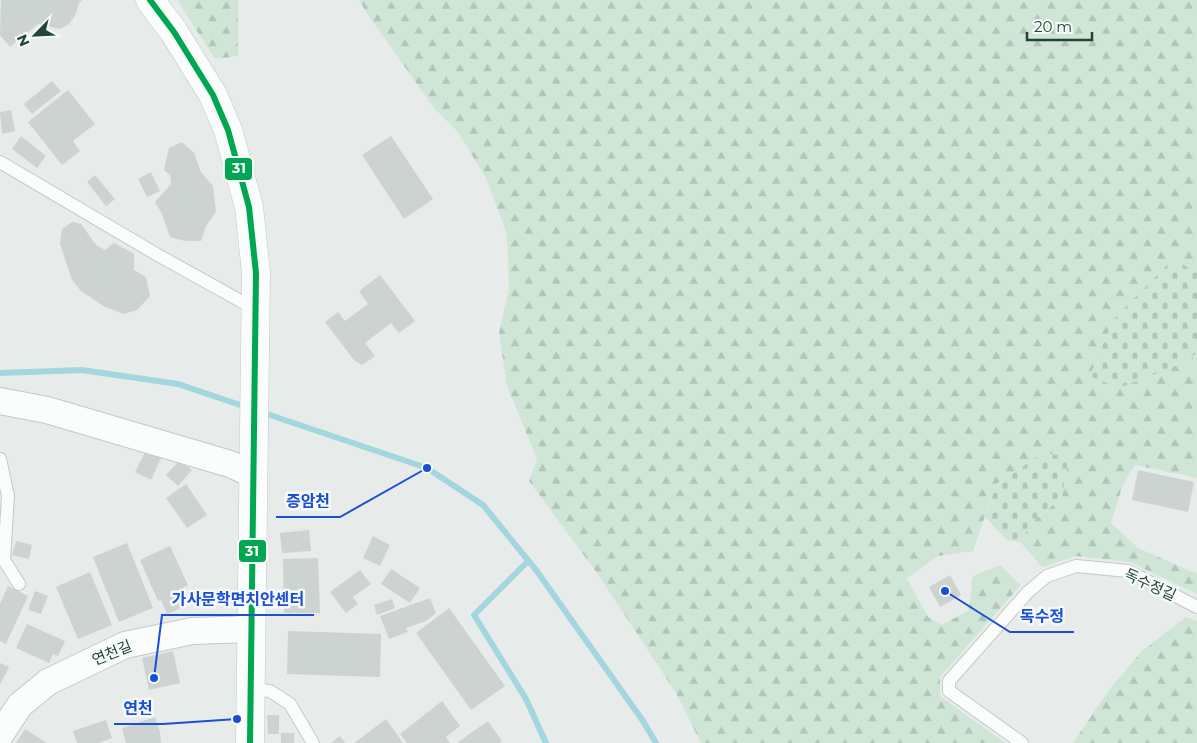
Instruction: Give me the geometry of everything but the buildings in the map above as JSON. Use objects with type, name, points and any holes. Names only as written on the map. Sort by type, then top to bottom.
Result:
[{"type":"main road","points":[[150,0],[174,32],[213,95],[228,130],[249,207],[256,274],[250,743]]},
{"type":"street","points":[[0,401],[56,413],[253,470]]},
{"type":"street","name":"연천길","points":[[0,735],[20,705],[48,682],[125,645],[192,631],[251,629]]},
{"type":"lane","points":[[0,162],[156,254],[255,309]]},
{"type":"lane","points":[[0,459],[2,479],[8,496],[4,560],[19,584]]},
{"type":"lane","name":"독수정길","points":[[1022,743],[949,691],[949,681],[1028,592],[1047,576],[1076,566],[1128,571],[1197,607]]},
{"type":"lane","points":[[250,689],[270,691],[290,704],[313,743]]},
{"type":"green space","points":[[177,0],[238,0],[238,56],[215,59]]},
{"type":"green space","points":[[359,0],[1197,0],[1197,272],[1173,260],[1113,320],[1188,361],[1197,352],[1197,478],[1135,465],[1122,487],[1111,523],[1138,548],[1197,574],[1197,594],[1130,562],[1075,556],[1042,567],[1021,543],[1029,525],[1062,497],[1069,455],[1042,454],[996,484],[973,551],[938,556],[907,578],[928,617],[942,625],[969,610],[973,576],[1000,565],[1021,585],[940,677],[940,696],[1005,743],[701,743],[676,693],[597,573],[529,481],[537,459],[507,386],[499,333],[509,289],[507,234],[486,178],[457,131],[434,108]]},
{"type":"green space","points":[[1173,259],[1197,272],[1197,352],[1188,361],[1119,388],[1090,376],[1113,320]]},
{"type":"green space","points":[[1042,454],[1069,455],[1062,497],[1029,525],[1021,543],[1007,540],[985,517],[996,484]]},
{"type":"green space","points":[[1186,617],[1197,621],[1197,743],[1073,743],[1108,691],[1142,651]]},
{"type":"waterway","points":[[0,373],[82,370],[178,384],[249,408]]},
{"type":"waterway","points":[[261,412],[427,468],[483,505],[536,570],[643,721],[656,743]]},
{"type":"waterway","points":[[528,561],[474,615],[526,699],[546,743]]},
{"type":"transit line","name":"31","points":[[150,0],[174,32],[213,95],[228,130],[249,207],[256,273],[250,743]]},
{"type":"place","name":"증암천","points":[[427,468]]},
{"type":"place","name":"독수정","points":[[945,591]]},
{"type":"place","name":"가사문학면치안센터","points":[[154,678]]},
{"type":"place","name":"연천","points":[[237,719]]}]
